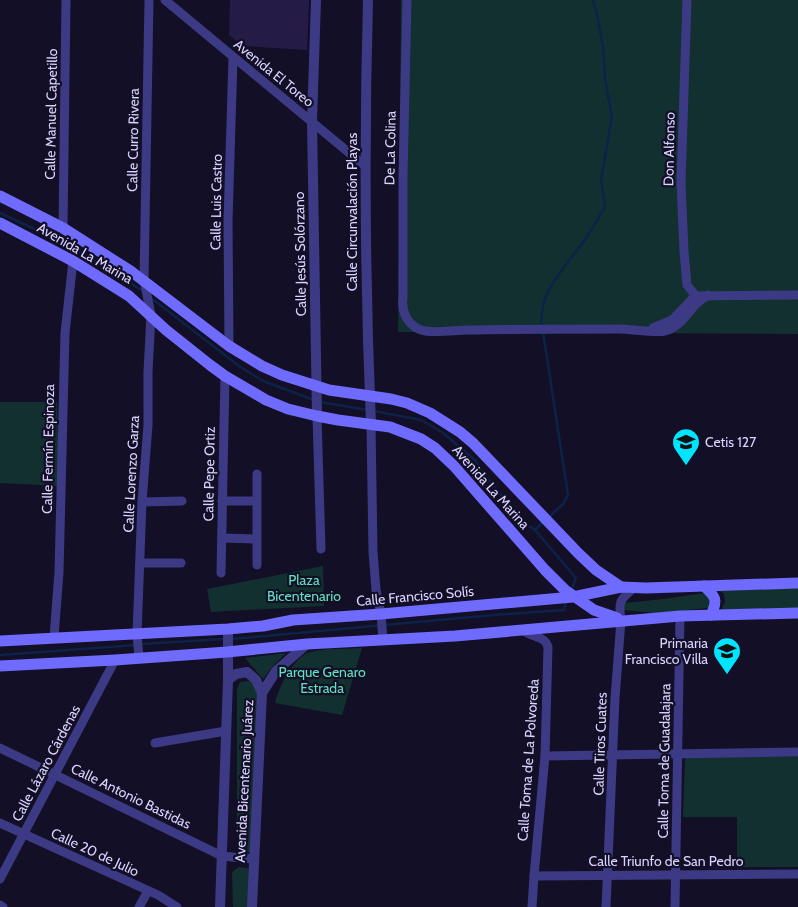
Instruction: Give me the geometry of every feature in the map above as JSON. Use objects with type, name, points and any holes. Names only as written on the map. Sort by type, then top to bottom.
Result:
[{"type":"main road","name":"Avenida La Marina","points":[[0,196],[62,228],[144,280],[229,346],[262,366],[282,375],[329,390],[391,399],[407,403],[430,413],[460,432],[582,558],[621,587]]},
{"type":"main road","name":"Avenida La Marina","points":[[0,223],[73,261],[129,296],[166,330],[225,376],[266,400],[288,409],[317,416],[390,427],[421,439],[435,448],[454,466],[569,597],[594,610],[621,620]]},
{"type":"main road","points":[[621,587],[798,583]]},
{"type":"main road","points":[[704,586],[715,598],[716,604],[711,615]]},
{"type":"main road","name":"Calle Francisco Solís","points":[[0,641],[263,626],[293,620],[569,597],[621,587]]},
{"type":"main road","points":[[0,666],[227,652],[307,644],[523,630],[680,616],[798,613]]},
{"type":"street","name":"Calle Manuel Capetillo","points":[[62,228],[66,0]]},
{"type":"street","name":"Calle Curro Rivera","points":[[144,280],[149,0]]},
{"type":"street","name":"Avenida El Toreo","points":[[165,0],[365,166]]},
{"type":"street","name":"Calle Jesús Solórzano","points":[[316,0],[312,121],[316,386]]},
{"type":"street","name":"Calle Circunvalación Playas","points":[[368,0],[365,166],[366,278],[371,425]]},
{"type":"street","name":"De La Colina","points":[[407,0],[403,176],[404,297],[409,311],[418,322],[444,330],[649,330],[672,320],[701,297]]},
{"type":"street","name":"Don Alfonso","points":[[687,0],[681,183],[686,281],[689,288],[701,297]]},
{"type":"street","name":"Calle Luis Castro","points":[[229,346],[228,221],[234,58]]},
{"type":"street","name":"Calle Fermín Espinoza","points":[[54,637],[59,572],[65,333],[73,261]]},
{"type":"street","name":"Avenida La Marina","points":[[144,280],[151,315]]},
{"type":"street","points":[[701,297],[798,295]]},
{"type":"street","name":"Calle Lorenzo Garza","points":[[139,658],[137,634],[142,502],[148,425],[151,315]]},
{"type":"street","name":"Calle Pepe Ortiz","points":[[221,573],[225,376]]},
{"type":"street","points":[[316,386],[321,549]]},
{"type":"street","points":[[371,425],[373,552],[383,640]]},
{"type":"street","points":[[257,474],[257,565]]},
{"type":"street","points":[[222,500],[256,501]]},
{"type":"street","points":[[142,502],[182,501]]},
{"type":"street","points":[[222,538],[256,539]]},
{"type":"street","points":[[140,563],[181,562]]},
{"type":"street","name":"Calle Tiros Cuates","points":[[606,907],[621,620],[619,608],[623,596],[634,588]]},
{"type":"street","name":"Calle Toma de Guadalajara","points":[[675,907],[680,616]]},
{"type":"street","name":"Avenida Bicentenario Juárez","points":[[220,907],[228,629]]},
{"type":"street","name":"Calle Toma de La Polvoreda","points":[[523,630],[527,634],[543,639],[547,642],[548,647],[545,756],[532,907]]},
{"type":"street","name":"Avenida Bicentenario Juárez","points":[[252,907],[262,693],[276,671],[307,644]]},
{"type":"street","name":"Calle Lázaro Cárdenas","points":[[0,879],[115,660]]},
{"type":"street","points":[[228,680],[236,674],[247,672],[256,680],[262,693]]},
{"type":"street","points":[[155,743],[226,731]]},
{"type":"street","name":"Calle Antonio Bastidas","points":[[0,748],[222,856]]},
{"type":"street","points":[[545,756],[798,752]]},
{"type":"street","name":"Calle 20 de Julio","points":[[0,823],[148,891],[177,907]]},
{"type":"street","points":[[222,856],[254,859]]},
{"type":"street","name":"Calle Triunfo de San Pedro","points":[[534,876],[798,874]]},
{"type":"street","points":[[139,907],[148,891]]},
{"type":"green space","points":[[401,0],[798,0],[798,334],[398,332]]},
{"type":"green space","points":[[0,402],[57,402],[59,486],[0,483]]},
{"type":"green space","name":"Plaza Bicentenario","points":[[323,566],[324,606],[211,612],[207,589]]},
{"type":"green space","points":[[798,588],[798,609],[720,612],[725,602],[724,594],[720,591]]},
{"type":"green space","points":[[705,593],[711,598],[711,604],[708,608],[655,613],[624,610],[624,603]]},
{"type":"green space","name":"Parque Genaro Estrada","points":[[362,648],[342,715],[275,703],[288,673],[298,659],[304,655],[323,650]]},
{"type":"green space","points":[[286,653],[263,679],[245,658]]},
{"type":"green space","points":[[248,681],[253,683],[259,696],[252,850],[247,853],[240,849],[237,837],[237,689],[240,682]]},
{"type":"green space","points":[[798,757],[798,867],[737,867],[737,817],[683,817],[685,758]]},
{"type":"green space","points":[[239,867],[247,868],[250,871],[250,907],[233,907],[232,874]]},
{"type":"building","points":[[230,0],[309,0],[307,50],[243,46],[229,35]]},
{"type":"waterway","points":[[542,327],[542,315],[548,291],[561,270],[587,237],[605,207],[601,180],[612,117],[605,79],[603,47],[593,0]]},
{"type":"waterway","points":[[0,213],[67,244],[143,291]]},
{"type":"waterway","points":[[151,298],[239,366],[263,381],[314,400]]},
{"type":"waterway","points":[[543,332],[568,495],[563,504],[549,517]]},
{"type":"waterway","points":[[320,402],[368,410]]},
{"type":"waterway","points":[[374,411],[421,420],[442,432],[476,461],[483,473],[523,522],[535,530],[543,522]]},
{"type":"waterway","points":[[535,530],[576,578],[571,591]]},
{"type":"waterway","points":[[231,639],[564,610],[567,600]]},
{"type":"waterway","points":[[141,644],[225,639]]},
{"type":"waterway","points":[[0,655],[136,645]]},
{"type":"place","name":"Cetis 127","points":[[686,466]]},
{"type":"place","name":"Primaria Francisco Villa","points":[[727,675]]}]
